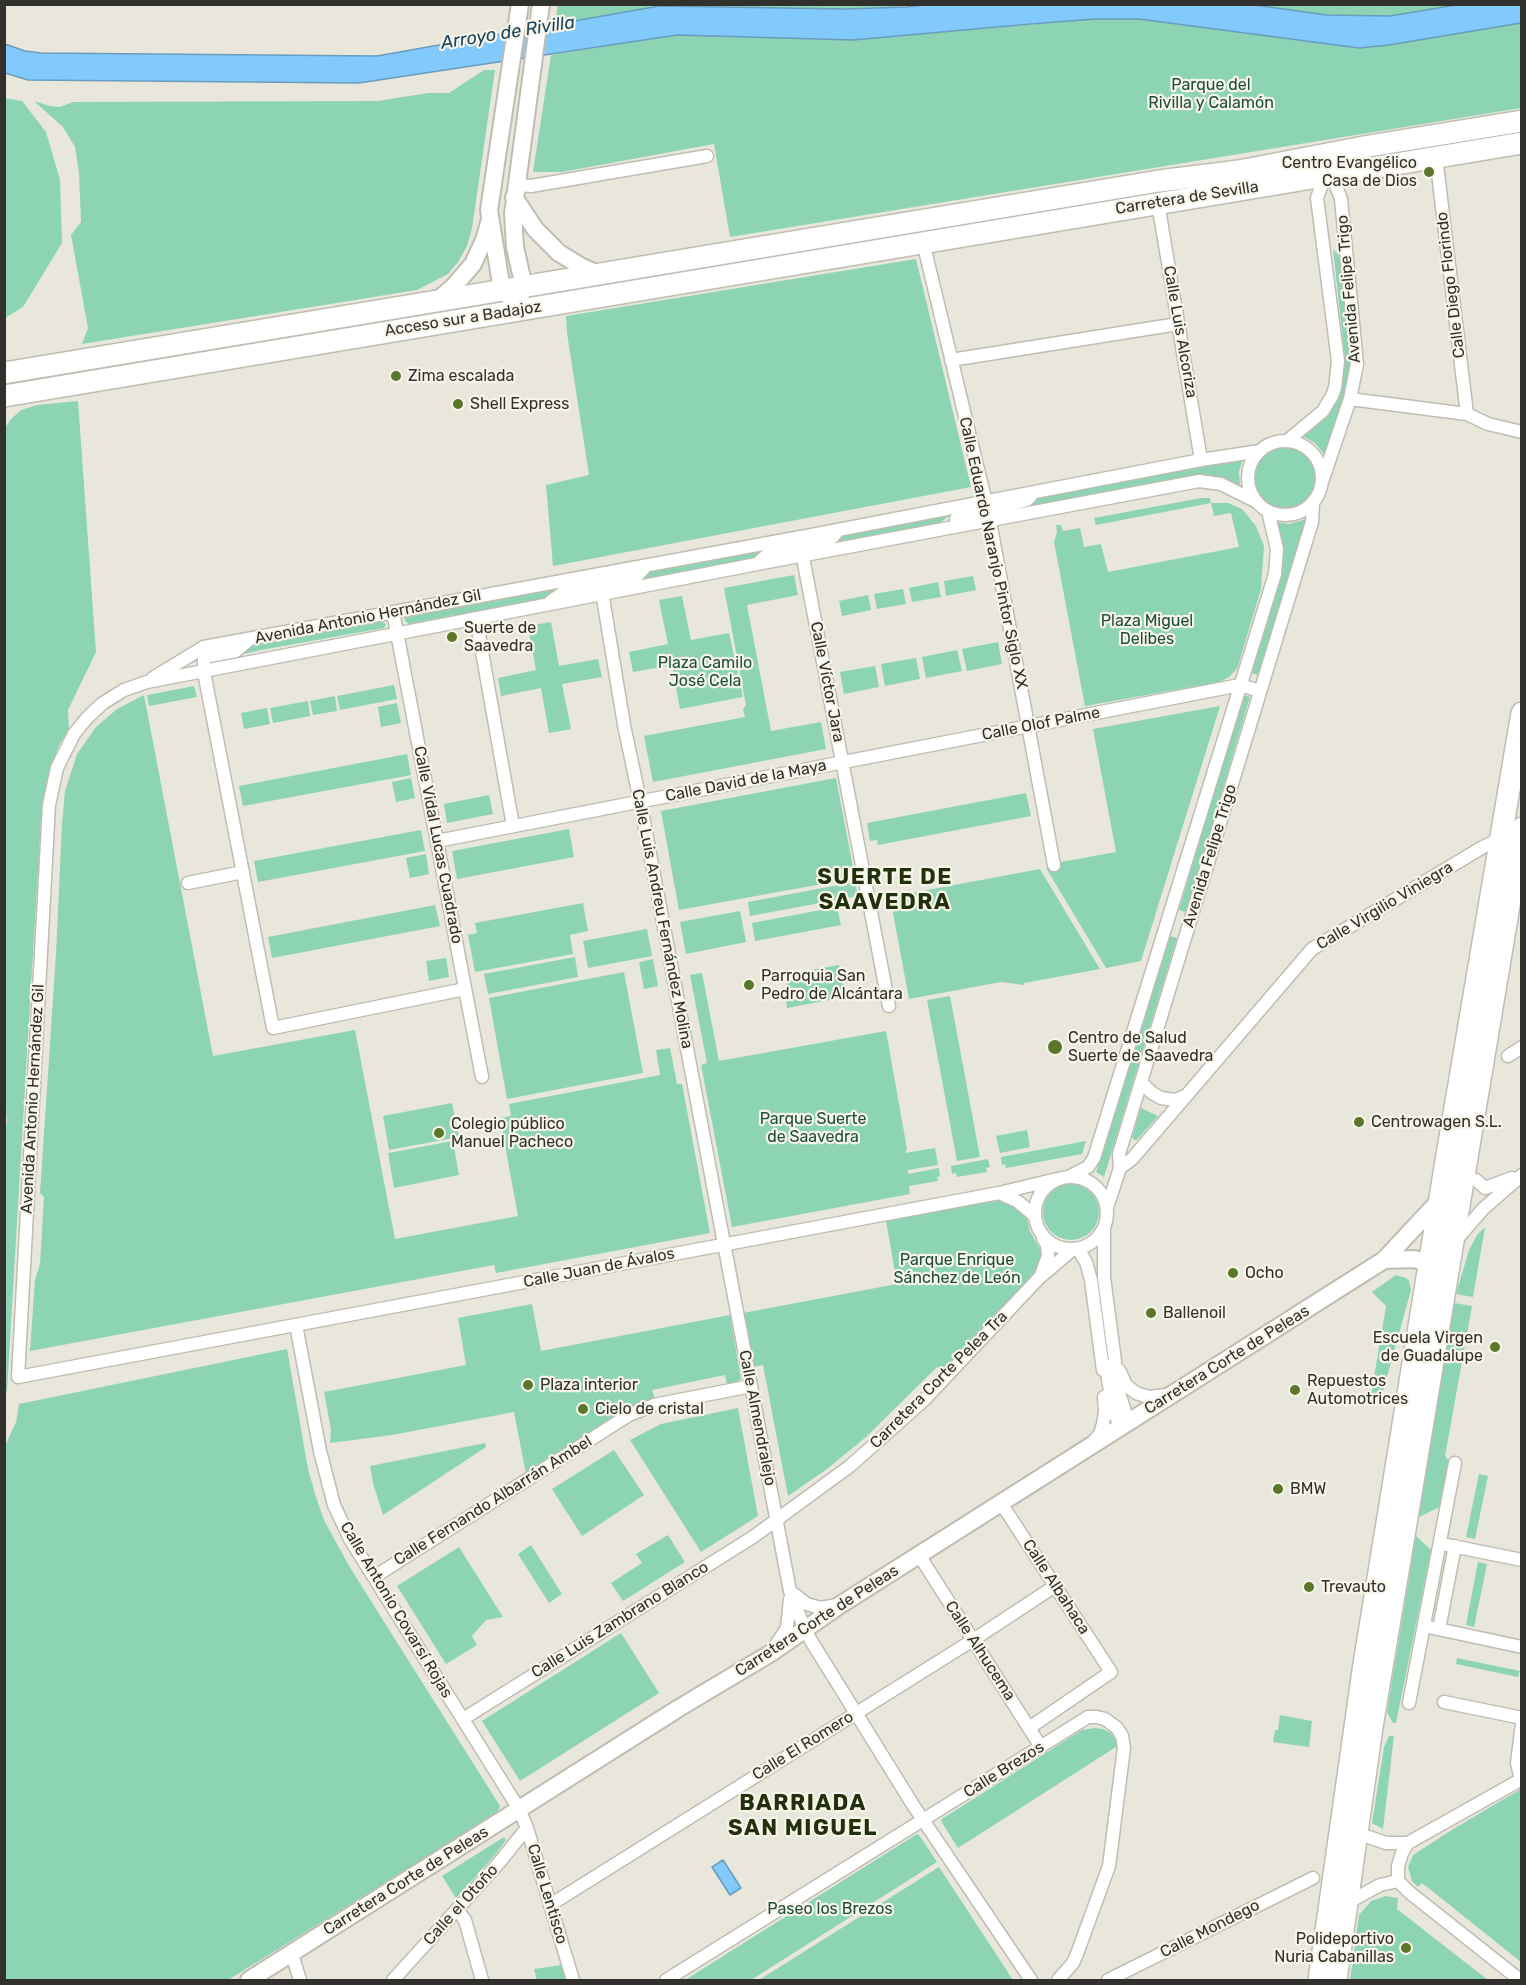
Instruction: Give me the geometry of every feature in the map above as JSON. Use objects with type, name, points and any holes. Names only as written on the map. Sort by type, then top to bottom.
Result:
[{"type":"highway","points":[[1369,146],[1521,121]]},
{"type":"highway","name":"Carretera de Sevilla","points":[[923,243],[1521,143]]},
{"type":"highway","name":"Carretera de Sevilla","points":[[916,222],[1159,181],[1239,171],[1369,146]]},
{"type":"highway","name":"Acceso sur a Badajoz","points":[[4,373],[437,301],[516,300],[598,274],[916,222]]},
{"type":"highway","name":"Acceso sur a Badajoz","points":[[5,395],[516,300],[923,243]]},
{"type":"highway","points":[[1319,1980],[1418,1265],[1440,1200],[1521,713]]},
{"type":"highway","points":[[1336,1980],[1372,1726],[1521,831]]},
{"type":"highway","points":[[1440,1200],[1463,1177]]},
{"type":"highway","points":[[1418,1265],[1451,1245]]},
{"type":"street","points":[[516,300],[513,214],[541,10]]},
{"type":"street","points":[[516,300],[489,210],[518,13]]},
{"type":"street","name":"Avenida Felipe Trigo","points":[[1316,202],[1320,188],[1328,175],[1349,157],[1369,146]]},
{"type":"street","points":[[515,191],[531,186],[707,156]]},
{"type":"street","name":"Calle Diego Florindo","points":[[1436,157],[1467,414]]},
{"type":"street","points":[[1239,171],[1257,172],[1305,165],[1314,166],[1328,175]]},
{"type":"street","name":"Avenida Felipe Trigo","points":[[1341,199],[1344,184],[1353,171]]},
{"type":"street","name":"Avenida Felipe Trigo","points":[[1322,482],[1350,399],[1357,364],[1341,199],[1335,183],[1328,175]]},
{"type":"street","name":"Avenida Felipe Trigo","points":[[1287,441],[1323,411],[1332,396],[1338,373],[1316,202],[1308,189],[1295,180]]},
{"type":"street","points":[[515,191],[535,229],[559,253],[598,274]]},
{"type":"street","name":"Calle Luis Alcoriza","points":[[1158,203],[1201,460]]},
{"type":"street","points":[[437,301],[473,264],[484,240],[490,217]]},
{"type":"street","name":"Calle Eduardo Naranjo Pintor Siglo XX","points":[[923,243],[987,511],[1054,865]]},
{"type":"street","points":[[951,360],[1178,324]]},
{"type":"street","points":[[1350,399],[1467,414],[1488,424],[1521,432]]},
{"type":"street","points":[[1287,441],[1298,443],[1314,453],[1322,471],[1322,482],[1319,494],[1313,503],[1301,512],[1281,515],[1268,511],[1257,502],[1250,490],[1248,477],[1251,465],[1260,451],[1273,443],[1287,441]]},
{"type":"street","name":"Avenida Antonio Hernández Gil","points":[[147,682],[546,605],[647,565],[945,529],[1035,492],[1260,451]]},
{"type":"street","name":"Avenida Antonio Hernández Gil","points":[[199,1343],[18,1377],[49,805],[57,768],[65,749],[87,718],[103,703],[205,652],[250,639],[393,612],[757,564],[839,529],[1198,481],[1221,484],[1257,502]]},
{"type":"street","name":"Avenida Felipe Trigo","points":[[1107,1209],[1120,1168],[1119,1154],[1312,522],[1313,503]]},
{"type":"street","name":"Avenida Felipe Trigo","points":[[1063,1178],[1088,1167],[1094,1158],[1275,574],[1277,549],[1268,511]]},
{"type":"street","name":"Calle Víctor Jara","points":[[801,546],[889,1006]]},
{"type":"street","name":"Calle Luis Andreu Fernández Molina","points":[[600,584],[624,725],[723,1245]]},
{"type":"street","name":"Calle Vidal Lucas Cuadrado","points":[[393,612],[482,1077]]},
{"type":"street","points":[[476,618],[513,826]]},
{"type":"street","points":[[205,652],[204,672],[273,1028],[465,989]]},
{"type":"street","points":[[1240,686],[1260,691]]},
{"type":"street","name":"Calle Olof Palme","points":[[842,762],[1240,686]]},
{"type":"street","name":"Calle David de la Maya","points":[[437,841],[842,762]]},
{"type":"street","name":"Calle Virgilio Viniegra","points":[[1120,1168],[1132,1159],[1312,949],[1500,839]]},
{"type":"street","points":[[188,883],[243,872]]},
{"type":"street","points":[[1167,921],[1188,928]]},
{"type":"street","points":[[1508,1056],[1521,1047]]},
{"type":"street","points":[[1141,1082],[1161,1098],[1175,1100],[1186,1096]]},
{"type":"street","points":[[1485,1188],[1521,1175]]},
{"type":"street","points":[[1451,1245],[1483,1209],[1521,1175]]},
{"type":"street","points":[[1463,1177],[1476,1180],[1485,1188],[1486,1198],[1483,1209]]},
{"type":"street","points":[[1090,1447],[1100,1434],[1104,1418],[1109,1362],[1104,1278],[1104,1230],[1107,1209],[1098,1189],[1079,1178],[1063,1178],[1048,1185],[1040,1194],[1034,1215],[1042,1236],[1050,1244],[1061,1249],[1075,1250],[1088,1246],[1104,1230]]},
{"type":"street","name":"Calle Juan de Ávalos","points":[[199,1343],[999,1193],[1063,1178]]},
{"type":"street","points":[[999,1193],[1017,1201],[1034,1215]]},
{"type":"street","name":"Carretera Corte de Peleas","points":[[249,1980],[679,1708],[771,1653],[840,1605],[1384,1260],[1440,1200]]},
{"type":"street","points":[[1410,1230],[1408,1248],[1418,1265]]},
{"type":"street","name":"Carretera Corte Pelea Tra","points":[[1039,1278],[1048,1256],[1047,1245],[1042,1236]]},
{"type":"street","name":"Calle Almendralejo","points":[[723,1245],[790,1592],[802,1632]]},
{"type":"street","points":[[1075,1250],[1086,1262],[1109,1362],[1128,1421],[1125,1424]]},
{"type":"street","name":"Carretera Corte Pelea Tra","points":[[776,1520],[850,1466],[897,1426],[1039,1278],[1075,1250]]},
{"type":"street","name":"Carretera Corte de Peleas","points":[[1384,1260],[1418,1265]]},
{"type":"street","name":"Calle Antonio Covarsí Rojas","points":[[296,1325],[320,1451],[334,1505],[350,1539],[519,1809]]},
{"type":"street","points":[[1109,1362],[1126,1385],[1136,1393],[1149,1397],[1173,1394]]},
{"type":"street","name":"Calle Fernando Albarrán Ambel","points":[[374,1577],[629,1415],[654,1405],[750,1386]]},
{"type":"street","points":[[1409,1703],[1455,1463]]},
{"type":"street","name":"Calle Albahaca","points":[[1001,1503],[1111,1672],[1029,1728]]},
{"type":"street","name":"Calle Luis Zambrano Blanco","points":[[463,1719],[776,1520]]},
{"type":"street","points":[[1440,1543],[1521,1560]]},
{"type":"street","points":[[1439,1629],[1455,1546]]},
{"type":"street","name":"Calle Alhucema","points":[[919,1555],[1041,1747]]},
{"type":"street","name":"Calle El Romero","points":[[550,1905],[973,1640],[1055,1586]]},
{"type":"street","points":[[790,1592],[800,1600],[820,1608],[840,1605]]},
{"type":"street","name":"Calle Almendralejo","points":[[771,1653],[787,1628],[790,1592]]},
{"type":"street","name":"Calle Almendralejo","points":[[790,1610],[802,1632]]},
{"type":"street","points":[[1424,1626],[1521,1647]]},
{"type":"street","points":[[802,1632],[924,1821],[1031,1980]]},
{"type":"street","points":[[1443,1702],[1521,1718]]},
{"type":"street","name":"Calle Brezos","points":[[666,1980],[1089,1717],[1097,1717],[1105,1719],[1117,1728],[1122,1736],[1124,1748],[1109,1866],[1077,1954],[1073,1963],[1059,1980]]},
{"type":"street","points":[[1357,1833],[1386,1843],[1408,1843],[1521,1780],[1517,1763],[1521,1724]]},
{"type":"street","name":"Calle Lentisco","points":[[519,1809],[527,1828],[573,1980]]},
{"type":"street","name":"Calle el Otoño","points":[[393,1980],[498,1864],[527,1828]]},
{"type":"street","points":[[1386,1843],[1395,1853],[1398,1881],[1520,1980]]},
{"type":"street","points":[[1398,1866],[1408,1843]]},
{"type":"street","name":"Calle Mondego","points":[[1108,1980],[1313,1878]]},
{"type":"street","points":[[1347,1903],[1380,1885],[1398,1881]]},
{"type":"street","points":[[457,1910],[465,1920],[482,1980]]},
{"type":"street","points":[[291,1953],[300,1980]]},
{"type":"green space","points":[[558,5],[933,5],[555,24]]},
{"type":"green space","points":[[1247,5],[1456,5],[1390,16],[1327,15]]},
{"type":"green space","name":"Parque del Rivilla y Calamón","points":[[1095,19],[1139,19],[1359,48],[1521,23],[1521,108],[730,237],[714,144],[562,172],[533,172],[551,55],[677,35],[853,40]]},
{"type":"green space","points":[[484,70],[495,70],[472,228],[467,246],[448,274],[417,290],[82,344],[88,328],[71,235],[81,222],[79,173],[75,147],[63,127],[34,101],[60,107],[73,102],[378,101],[428,93],[449,93]]},
{"type":"green space","points":[[5,98],[22,101],[46,132],[60,180],[62,243],[23,307],[5,318]]},
{"type":"green space","points":[[1333,249],[1341,258],[1351,357],[1350,375],[1325,455],[1315,443],[1301,435],[1329,412],[1339,392],[1343,376],[1345,359]]},
{"type":"green space","points":[[916,259],[971,487],[553,566],[546,485],[589,475],[566,316]]},
{"type":"green space","points":[[78,401],[96,652],[68,710],[69,729],[58,747],[42,801],[7,1391],[5,1394],[4,1131],[7,1123],[4,1085],[4,430],[10,420],[21,410],[37,405]]},
{"type":"green space","points":[[1285,448],[1302,453],[1310,461],[1315,478],[1310,495],[1302,503],[1285,508],[1268,503],[1260,495],[1255,478],[1260,461],[1268,453]]},
{"type":"green space","points":[[1243,459],[1239,472],[1240,485],[1218,477],[1196,476],[1026,507],[1036,498]]},
{"type":"green space","points":[[1210,498],[1211,503],[1096,525],[1094,518]]},
{"type":"green space","name":"Plaza Miguel Delibes","points":[[1211,503],[1228,503],[1242,509],[1256,526],[1264,546],[1261,589],[1237,669],[1229,677],[1219,682],[1085,706],[1054,542],[1057,532],[1056,525],[1061,525],[1063,531],[1080,528],[1084,547],[1101,544],[1108,572],[1239,547],[1231,513],[1214,516]]},
{"type":"green space","points":[[951,514],[940,523],[834,543],[843,535]]},
{"type":"green space","points":[[1306,519],[1258,675],[1251,673],[1283,561],[1282,536],[1275,522],[1289,524]]},
{"type":"green space","points":[[767,549],[756,558],[640,580],[649,571]]},
{"type":"green space","points":[[794,575],[798,595],[747,605],[771,731],[821,722],[826,749],[653,782],[644,736],[745,717],[743,709],[746,705],[724,588]]},
{"type":"green space","points":[[973,576],[976,590],[946,596],[944,581]]},
{"type":"green space","points":[[938,582],[941,597],[912,602],[909,588]]},
{"type":"green space","points":[[560,588],[551,597],[408,624],[404,619],[407,617]]},
{"type":"green space","points":[[903,589],[906,604],[877,609],[874,594]]},
{"type":"green space","points":[[868,595],[871,610],[842,616],[839,601]]},
{"type":"green space","name":"Plaza Camilo José Cela","points":[[682,596],[691,640],[729,633],[743,697],[680,709],[672,665],[633,672],[629,652],[668,644],[659,600]]},
{"type":"green space","points":[[382,621],[386,624],[384,628],[236,656],[247,647]]},
{"type":"green space","points":[[551,622],[559,666],[598,659],[602,677],[562,684],[571,729],[549,733],[541,688],[501,696],[498,678],[536,670],[528,626]]},
{"type":"green space","points":[[998,642],[1002,664],[967,671],[962,649]]},
{"type":"green space","points":[[957,650],[962,671],[926,678],[922,657]]},
{"type":"green space","points":[[916,658],[920,679],[885,686],[881,664]]},
{"type":"green space","points":[[875,666],[879,687],[844,694],[840,672]]},
{"type":"green space","points":[[394,685],[397,699],[340,710],[337,696]]},
{"type":"green space","points":[[194,686],[197,697],[149,706],[147,695]]},
{"type":"green space","points":[[144,695],[213,1056],[355,1030],[395,1239],[518,1216],[500,1118],[511,1116],[509,1104],[660,1075],[656,1050],[670,1048],[677,1084],[682,1084],[710,1233],[496,1273],[494,1265],[30,1351],[35,1280],[40,1264],[44,1197],[40,1193],[65,791],[77,754],[96,727],[117,709]]},
{"type":"green space","points":[[1243,695],[1250,697],[1186,912],[1179,910]]},
{"type":"green space","points":[[335,696],[337,711],[313,715],[310,701]]},
{"type":"green space","points":[[308,701],[310,716],[273,723],[270,708]]},
{"type":"green space","points":[[397,703],[401,723],[381,727],[378,707]]},
{"type":"green space","points":[[1220,706],[1141,961],[1106,968],[1046,868],[1061,862],[1116,852],[1093,729]]},
{"type":"green space","points":[[267,708],[270,724],[244,729],[241,713]]},
{"type":"green space","points":[[407,754],[411,775],[243,806],[239,786]]},
{"type":"green space","points":[[411,778],[415,798],[396,802],[392,782]]},
{"type":"green space","points":[[836,778],[855,878],[679,910],[661,811]]},
{"type":"green space","points":[[1026,793],[1031,816],[878,845],[877,840],[870,841],[867,823]]},
{"type":"green space","points":[[489,795],[493,814],[447,823],[444,804]]},
{"type":"green space","points":[[569,829],[574,857],[457,879],[452,851]]},
{"type":"green space","points":[[421,830],[425,851],[258,882],[254,861]]},
{"type":"green space","points":[[426,854],[429,874],[410,878],[406,858]]},
{"type":"green space","points":[[1040,869],[1100,969],[1024,983],[1024,985],[1001,982],[909,999],[890,897]]},
{"type":"green space","points":[[855,882],[858,896],[750,916],[748,902]]},
{"type":"green space","points":[[583,903],[588,931],[570,935],[573,954],[475,972],[468,935],[477,933],[475,923]]},
{"type":"green space","points":[[435,905],[440,926],[272,958],[268,937]]},
{"type":"green space","points":[[837,907],[841,925],[755,941],[752,923]]},
{"type":"green space","points":[[740,911],[746,942],[686,954],[680,922]]},
{"type":"green space","points":[[647,929],[652,956],[588,968],[583,941]]},
{"type":"green space","points":[[1170,936],[1177,938],[1104,1177],[1096,1172]]},
{"type":"green space","points":[[575,957],[578,977],[488,994],[484,974]]},
{"type":"green space","points":[[446,958],[449,977],[429,981],[426,961]]},
{"type":"green space","points":[[653,959],[658,986],[644,989],[639,962]]},
{"type":"green space","points":[[839,965],[845,997],[787,1008],[785,987],[794,973]]},
{"type":"green space","points":[[624,972],[643,1073],[507,1099],[489,998]]},
{"type":"green space","name":"Parque Suerte de Saavedra","points":[[702,973],[719,1061],[886,1031],[907,1149],[905,1153],[935,1148],[938,1165],[908,1170],[908,1174],[939,1168],[938,1181],[909,1186],[910,1194],[732,1227],[701,1065],[707,1063],[690,975]]},
{"type":"green space","points":[[950,996],[980,1157],[957,1161],[927,1000]]},
{"type":"green space","points":[[452,1103],[459,1137],[389,1150],[383,1116]]},
{"type":"green space","points":[[1141,1108],[1158,1116],[1137,1140],[1134,1140],[1132,1137]]},
{"type":"green space","points":[[1027,1130],[1030,1147],[1000,1153],[996,1136]]},
{"type":"green space","points":[[453,1141],[459,1175],[394,1188],[388,1153]]},
{"type":"green space","points":[[1086,1141],[1082,1154],[1006,1168],[1005,1164],[1002,1165],[1001,1157]]},
{"type":"green space","points":[[988,1159],[990,1167],[986,1168],[987,1172],[957,1177],[956,1173],[952,1174],[951,1166]]},
{"type":"green space","points":[[1071,1184],[1082,1186],[1091,1192],[1097,1201],[1099,1212],[1097,1223],[1091,1232],[1082,1238],[1071,1240],[1060,1238],[1051,1232],[1045,1223],[1043,1212],[1045,1201],[1051,1192],[1060,1186]]},
{"type":"green space","name":"Parque Enrique Sánchez de León","points":[[1005,1200],[1023,1211],[1027,1219],[1030,1231],[1041,1251],[1035,1274],[942,1372],[937,1367],[866,1437],[827,1469],[788,1496],[763,1365],[753,1367],[743,1313],[897,1284],[886,1221]]},
{"type":"green space","points":[[1485,1227],[1473,1297],[1456,1294],[1469,1250],[1477,1235]]},
{"type":"green space","points":[[1396,1275],[1409,1281],[1411,1290],[1382,1395],[1370,1401],[1386,1306],[1372,1292]]},
{"type":"green space","points":[[1454,1303],[1472,1306],[1445,1456],[1449,1461],[1440,1507],[1419,1517]]},
{"type":"green space","points":[[532,1304],[541,1351],[730,1315],[741,1379],[727,1384],[725,1375],[652,1390],[655,1399],[526,1474],[514,1412],[392,1435],[330,1443],[331,1429],[324,1392],[466,1365],[458,1318]]},
{"type":"green space","points":[[287,1349],[308,1469],[324,1520],[349,1566],[500,1806],[496,1814],[228,1980],[5,1980],[4,1448],[16,1422],[19,1404]]},
{"type":"green space","points":[[738,1408],[758,1516],[701,1552],[630,1440],[661,1424]]},
{"type":"green space","points":[[485,1443],[486,1447],[383,1515],[370,1466]]},
{"type":"green space","points":[[614,1450],[644,1495],[582,1536],[552,1489]]},
{"type":"green space","points":[[1479,1474],[1488,1476],[1475,1539],[1466,1537]]},
{"type":"green space","points":[[668,1535],[685,1562],[623,1601],[611,1583],[642,1563],[636,1554]]},
{"type":"green space","points":[[1416,1536],[1431,1550],[1396,1723],[1393,1723],[1387,1712]]},
{"type":"green space","points":[[531,1545],[562,1594],[549,1603],[518,1554]]},
{"type":"green space","points":[[459,1547],[503,1617],[486,1620],[472,1636],[477,1645],[446,1664],[397,1586]]},
{"type":"green space","points":[[1478,1562],[1487,1564],[1474,1627],[1466,1625]]},
{"type":"green space","points":[[621,1633],[659,1693],[520,1781],[482,1721]]},
{"type":"green space","points":[[1457,1658],[1520,1671],[1518,1677],[1456,1664]]},
{"type":"green space","points":[[1280,1715],[1312,1721],[1309,1747],[1273,1742],[1275,1730],[1278,1730]]},
{"type":"green space","points":[[1095,1728],[1111,1733],[1119,1745],[958,1848],[941,1821],[942,1819],[1082,1730]]},
{"type":"green space","points":[[1389,1736],[1394,1736],[1383,1829],[1372,1823],[1384,1747]]},
{"type":"green space","points":[[1521,1789],[1521,1962],[1422,1883],[1418,1887],[1412,1881],[1408,1867],[1413,1855]]},
{"type":"green space","name":"Paseo los Brezos","points":[[917,1834],[937,1862],[751,1980],[685,1980]]},
{"type":"green space","points":[[504,1837],[506,1840],[495,1855],[456,1898],[442,1876]]},
{"type":"green space","points":[[939,1867],[1013,1980],[759,1980]]},
{"type":"green space","name":"Polideportivo Nuria Cabanillas","points":[[1386,1896],[1398,1898],[1397,1909],[1488,1980],[1350,1980],[1359,1915],[1371,1901]]},
{"type":"green space","points":[[561,1965],[566,1980],[537,1980],[534,1969]]},
{"type":"water","name":"Arroyo de Rivilla","points":[[933,4],[1247,4],[1327,15],[1390,16],[1456,5],[1522,5],[1521,23],[1359,48],[1139,19],[1095,19],[853,40],[677,35],[359,83],[28,80],[5,73],[5,44],[25,51],[41,53],[377,56],[659,6],[846,9]]},
{"type":"water","points":[[723,1860],[741,1888],[730,1895],[712,1867]]},
{"type":"place","name":"Centro Evangélico Casa de Dios","points":[[1429,172]]},
{"type":"place","name":"Zima escalada","points":[[396,376]]},
{"type":"place","name":"Shell Express","points":[[458,404]]},
{"type":"place","name":"Suerte de Saavedra","points":[[452,637]]},
{"type":"place","name":"Parroquia San Pedro de Alcántara","points":[[749,985]]},
{"type":"place","name":"Centro de Salud Suerte de Saavedra","points":[[1055,1047]]},
{"type":"place","name":"Centrowagen S.L.","points":[[1359,1122]]},
{"type":"place","name":"Colegio público Manuel Pacheco","points":[[439,1133]]},
{"type":"place","name":"Ocho","points":[[1233,1273]]},
{"type":"place","name":"Ballenoil","points":[[1151,1313]]},
{"type":"place","name":"Escuela Virgen de Guadalupe","points":[[1495,1347]]},
{"type":"place","name":"Plaza interior","points":[[528,1385]]},
{"type":"place","name":"Repuestos Automotrices","points":[[1295,1390]]},
{"type":"place","name":"Cielo de cristal","points":[[583,1409]]},
{"type":"place","name":"BMW","points":[[1278,1489]]},
{"type":"place","name":"Trevauto","points":[[1309,1587]]},
{"type":"place","name":"Polideportivo Nuria Cabanillas","points":[[1406,1948]]},
{"type":"district","name":"SUERTE DE SAAVEDRA","points":[[885,890]]},
{"type":"district","name":"BARRIADA SAN MIGUEL","points":[[803,1817]]}]
